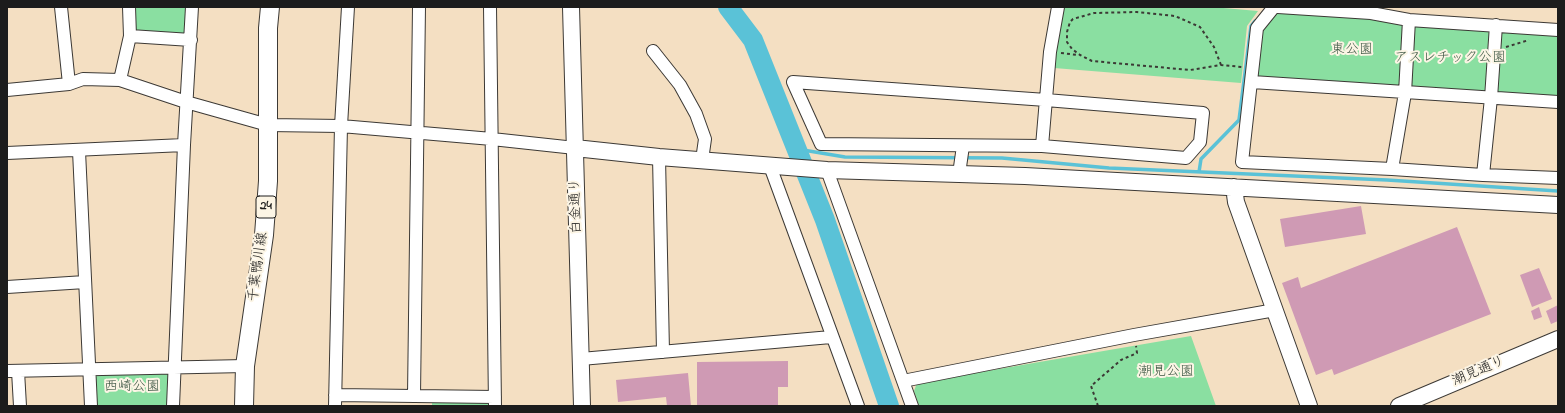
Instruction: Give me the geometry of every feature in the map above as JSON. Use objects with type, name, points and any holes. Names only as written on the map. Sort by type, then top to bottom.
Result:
[{"type":"main road","name":"千葉鴨川線","points":[[244,406],[245,366],[264,235],[268,181],[268,28],[270,7]]},
{"type":"street","points":[[61,7],[68,84]]},
{"type":"street","points":[[120,80],[130,36],[128,7]]},
{"type":"street","points":[[173,406],[176,368],[186,102],[192,7]]},
{"type":"street","points":[[348,7],[341,126],[335,400],[414,395],[495,402],[490,7]]},
{"type":"street","points":[[414,395],[419,7]]},
{"type":"street","name":"白金通り","points":[[571,7],[582,406]]},
{"type":"street","points":[[1042,146],[1050,52],[1058,7]]},
{"type":"street","points":[[1274,7],[1257,28],[1242,162],[1558,178]]},
{"type":"street","points":[[1278,7],[1372,10],[1409,20],[1558,30]]},
{"type":"street","points":[[1392,169],[1405,93],[1409,20]]},
{"type":"street","points":[[1482,175],[1492,98],[1496,25]]},
{"type":"street","points":[[130,36],[191,40]]},
{"type":"street","points":[[653,51],[680,85],[696,114],[705,139],[702,160]]},
{"type":"street","points":[[7,90],[68,84],[83,79],[120,80],[186,102],[268,125],[341,126],[417,132],[659,158],[827,170],[959,174],[1234,187],[1558,205]]},
{"type":"street","points":[[793,82],[1203,113],[1200,142],[1186,158],[1042,146],[963,146],[821,144],[793,82]]},
{"type":"street","points":[[1252,82],[1558,102]]},
{"type":"street","points":[[7,153],[79,151],[184,145]]},
{"type":"street","points":[[959,174],[963,146]]},
{"type":"street","points":[[79,151],[91,406]]},
{"type":"street","points":[[659,158],[663,352]]},
{"type":"street","points":[[770,166],[831,337],[858,406]]},
{"type":"street","points":[[827,170],[912,406]]},
{"type":"street","points":[[1234,187],[1236,202],[1309,406]]},
{"type":"street","points":[[7,288],[85,282]]},
{"type":"street","points":[[902,381],[1134,335],[1275,310]]},
{"type":"street","points":[[581,359],[831,337]]},
{"type":"street","name":"潮見通り","points":[[1399,406],[1558,339]]},
{"type":"street","points":[[20,406],[12,371],[245,366]]},
{"type":"path","points":[[1221,65],[1214,47],[1200,27],[1175,16],[1156,13],[1094,13],[1073,19],[1070,22],[1066,32],[1067,42],[1080,55],[1092,61],[1190,70],[1221,65],[1236,67]]},
{"type":"path","points":[[1495,49],[1504,48],[1528,40],[1536,41]]},
{"type":"path","points":[[1050,52],[1080,55]]},
{"type":"path","points":[[1098,406],[1091,386],[1121,360],[1137,353],[1134,335]]},
{"type":"green space","points":[[134,7],[188,7],[187,32],[183,36],[139,33],[136,30]]},
{"type":"green space","points":[[1064,7],[1212,7],[1258,11],[1247,26],[1241,83],[1054,68],[1056,47]]},
{"type":"green space","points":[[1274,7],[1558,30],[1558,102],[1252,82],[1257,28]]},
{"type":"green space","name":"潮見公園","points":[[1191,336],[1216,406],[919,406],[914,391],[917,383]]},
{"type":"green space","name":"西崎公園","points":[[89,369],[176,369],[173,406],[91,406]]},
{"type":"green space","points":[[432,396],[495,397],[495,406],[432,406]]},
{"type":"building","points":[[1361,206],[1366,234],[1285,247],[1280,219]]},
{"type":"building","points":[[1457,227],[1491,314],[1334,375],[1332,369],[1316,375],[1282,283],[1298,277],[1301,288]]},
{"type":"building","points":[[1539,268],[1552,299],[1532,307],[1520,275]]},
{"type":"building","points":[[1558,305],[1558,321],[1551,324],[1546,311]]},
{"type":"building","points":[[1539,307],[1542,317],[1534,320],[1531,311]]},
{"type":"building","points":[[788,361],[788,387],[778,387],[778,406],[697,406],[697,362]]},
{"type":"building","points":[[688,373],[691,406],[667,406],[666,397],[618,402],[616,380]]},
{"type":"waterway","points":[[728,7],[753,40],[825,220],[889,406]]},
{"type":"waterway","points":[[1199,172],[1201,159],[1239,120],[1251,26],[1255,21]]},
{"type":"waterway","points":[[797,149],[845,157],[1002,158],[1109,168],[1387,180],[1558,191]]},
{"type":"park label","name":"東公園","points":[[1352,51]]},
{"type":"park label","name":"アスレチック公園","points":[[1450,59]]}]
